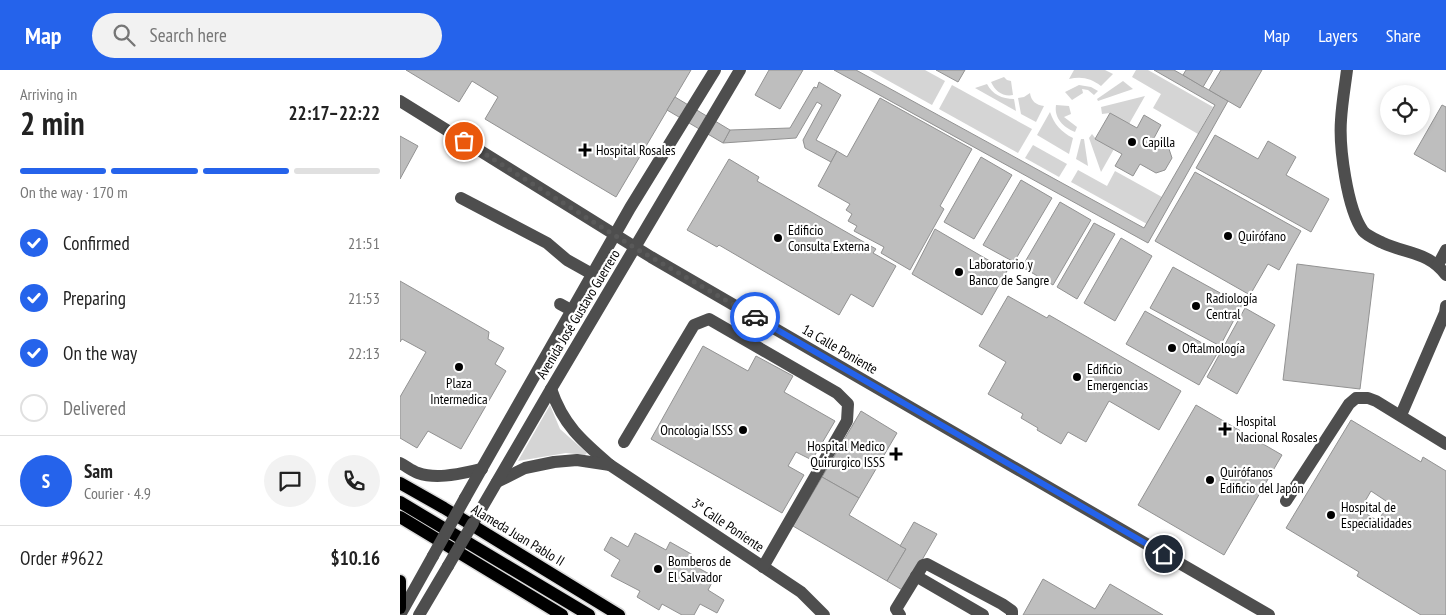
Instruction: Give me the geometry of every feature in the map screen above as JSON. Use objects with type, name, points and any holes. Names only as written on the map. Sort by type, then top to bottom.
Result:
[{"type":"main road","name":"Alameda Juan Pablo II","points":[[400,482],[620,615]]},
{"type":"main road","points":[[400,502],[589,615]]},
{"type":"main road","points":[[400,517],[562,615]]},
{"type":"main road","points":[[400,581],[400,608]]},
{"type":"street","name":"Avenida José Gustavo Guerrero","points":[[400,615],[614,235],[715,70]]},
{"type":"street","name":"Avenida José Gustavo Guerrero","points":[[419,615],[740,70]]},
{"type":"street","points":[[1346,70],[1341,121],[1345,178],[1355,216],[1364,233],[1384,243],[1420,254],[1438,265],[1446,276]]},
{"type":"street","name":"1a Calle Poniente","points":[[400,101],[635,248],[1269,615]]},
{"type":"street","points":[[462,198],[548,243],[567,260],[592,274]]},
{"type":"street","points":[[1438,265],[1446,250]]},
{"type":"street","points":[[560,304],[571,310]]},
{"type":"street","points":[[1400,415],[1445,313],[1446,306]]},
{"type":"street","points":[[624,442],[694,326],[709,319],[837,393],[848,404],[847,421],[763,566]]},
{"type":"street","name":"3ª Calle Poniente","points":[[551,389],[556,406],[565,422],[610,465],[801,592],[824,615]]},
{"type":"street","points":[[1286,501],[1349,404],[1356,398],[1368,398],[1376,401],[1446,444]]},
{"type":"street","name":"3ª Calle Poniente","points":[[497,482],[525,468],[554,462],[577,460],[610,465]]},
{"type":"street","points":[[400,464],[418,473],[435,476],[482,469]]},
{"type":"street","points":[[896,613],[916,576],[923,565],[927,564],[1002,604],[1012,612],[1012,615]]},
{"type":"street","points":[[916,576],[983,615]]},
{"type":"shaded area","points":[[869,70],[925,70],[945,81],[932,105]]},
{"type":"shaded area","points":[[1074,70],[1105,70],[1113,74],[1101,86],[1086,78],[1069,79]]},
{"type":"shaded area","points":[[1136,70],[1148,70],[1213,107],[1198,134],[1153,108],[1161,94],[1132,77]]},
{"type":"shaded area","points":[[1004,77],[1011,81],[1013,95],[1000,93],[991,82]]},
{"type":"shaded area","points":[[1123,81],[1133,89],[1098,101],[1097,99]]},
{"type":"shaded area","points":[[987,84],[998,95],[1014,99],[1016,111],[975,88]]},
{"type":"shaded area","points":[[952,85],[1032,129],[1018,153],[939,109]]},
{"type":"shaded area","points":[[1079,85],[1091,87],[1098,91],[1094,95],[1088,90],[1082,89],[1083,93],[1072,100],[1065,92]]},
{"type":"shaded area","points":[[1030,93],[1034,102],[1044,106],[1036,122],[1021,114],[1018,98]]},
{"type":"shaded area","points":[[1145,96],[1129,124],[1110,113],[1102,114],[1101,107]]},
{"type":"shaded area","points":[[1056,105],[1069,106],[1071,114],[1064,117],[1077,127],[1075,132],[1060,122],[1056,114]]},
{"type":"shaded area","points":[[1050,112],[1058,127],[1073,138],[1069,154],[1037,135]]},
{"type":"shaded area","points":[[1092,134],[1096,139],[1114,149],[1101,172],[1089,138]]},
{"type":"shaded area","points":[[1081,139],[1084,139],[1088,166],[1076,159]]},
{"type":"shaded area","points":[[1033,145],[1067,164],[1059,177],[1025,158]]},
{"type":"shaded area","points":[[1078,170],[1107,186],[1115,171],[1162,197],[1147,224],[1071,182]]},
{"type":"shaded area","points":[[550,405],[560,429],[587,453],[585,455],[566,453],[518,461]]},
{"type":"building","name":"Hospital Rosales","points":[[406,70],[691,70],[616,197],[485,119],[498,97],[472,81],[459,102]]},
{"type":"building","points":[[769,70],[803,70],[780,109],[755,95]]},
{"type":"building","points":[[834,70],[856,70],[1144,228],[1215,105],[1154,70],[1174,70],[1228,101],[1148,243]]},
{"type":"building","points":[[936,70],[965,70],[958,82]]},
{"type":"building","points":[[1186,70],[1213,70],[1203,87],[1183,75]]},
{"type":"building","points":[[1221,70],[1262,70],[1240,108],[1209,90]]},
{"type":"building","points":[[819,82],[841,95],[816,140],[837,151],[831,162],[805,148],[803,140],[822,105],[817,102],[796,138],[723,143],[730,130],[790,128],[814,87],[817,88]]},
{"type":"building","points":[[675,97],[730,130],[723,143],[667,110]]},
{"type":"building","points":[[880,98],[972,149],[940,206],[944,209],[910,270],[881,253],[884,247],[854,231],[857,226],[848,221],[852,214],[846,210],[850,204],[818,186],[837,151],[847,157]]},
{"type":"building","points":[[1442,105],[1446,107],[1446,172],[1414,154],[1425,135],[1430,135],[1430,126]]},
{"type":"building","name":"Capilla","points":[[1110,113],[1137,128],[1144,115],[1161,125],[1154,138],[1168,146],[1172,158],[1165,170],[1156,173],[1140,164],[1133,176],[1115,166],[1122,154],[1095,139]]},
{"type":"building","points":[[1215,135],[1258,159],[1268,141],[1296,157],[1286,175],[1329,199],[1311,232],[1196,168]]},
{"type":"building","points":[[400,136],[418,146],[400,179]]},
{"type":"building","points":[[981,157],[1012,175],[974,239],[944,222]]},
{"type":"building","name":"Edificio Consulta Externa","points":[[729,159],[759,177],[757,181],[876,249],[873,253],[896,266],[873,307],[851,294],[839,315],[719,245],[717,247],[687,230]]},
{"type":"building","name":"Quirófano","points":[[1195,172],[1301,231],[1279,270],[1268,264],[1250,295],[1155,241]]},
{"type":"building","points":[[1021,180],[1052,198],[1014,262],[983,245]]},
{"type":"building","points":[[1060,202],[1091,220],[1053,285],[1022,267]]},
{"type":"building","points":[[1094,223],[1115,234],[1077,299],[1057,287]]},
{"type":"building","name":"Laboratorio y Banco de Sangre","points":[[935,229],[1007,271],[982,315],[912,274]]},
{"type":"building","points":[[1121,238],[1152,256],[1115,321],[1084,303]]},
{"type":"building","points":[[1297,264],[1374,274],[1360,389],[1283,380]]},
{"type":"building","name":"Radiología Central","points":[[1173,267],[1242,305],[1220,346],[1150,308]]},
{"type":"building","name":"Plaza Intermedica","points":[[400,281],[489,332],[488,339],[504,348],[495,364],[506,371],[461,449],[428,431],[417,448],[400,438],[400,397],[426,352],[402,339],[400,342]]},
{"type":"building","name":"Edificio Emergencias","points":[[1008,296],[1047,318],[1049,315],[1181,391],[1159,430],[1109,401],[1086,442],[1068,432],[1061,444],[1021,418],[1023,414],[988,394],[1006,362],[979,346]]},
{"type":"building","points":[[1245,308],[1275,325],[1237,394],[1207,377]]},
{"type":"building","name":"Oftalmología","points":[[1145,311],[1218,352],[1199,385],[1126,344]]},
{"type":"building","name":"Oncologia ISSS","points":[[703,346],[748,371],[756,356],[793,376],[784,392],[835,421],[812,460],[796,452],[788,466],[804,475],[782,513],[651,439]]},
{"type":"building","name":"Quirófanos Edificio del Japón","points":[[1196,405],[1282,455],[1224,555],[1138,505]]},
{"type":"building","points":[[861,411],[897,433],[859,498],[822,477]]},
{"type":"building","name":"Hospital de Especialidades","points":[[1351,420],[1421,462],[1423,457],[1446,471],[1446,615],[1421,615],[1357,576],[1359,572],[1286,528]],"holes":[[[1371,491],[1389,503],[1378,521],[1360,510]]]},
{"type":"building","points":[[822,477],[859,498],[849,515],[906,549],[887,581],[793,526]]},
{"type":"building","points":[[914,522],[937,534],[904,591],[887,581],[906,549],[900,546]]},
{"type":"building","name":"Bomberos de El Salvador","points":[[635,533],[666,550],[670,542],[693,555],[689,563],[715,577],[708,590],[724,600],[717,613],[700,604],[694,615],[682,615],[662,604],[659,610],[637,597],[640,591],[611,576],[620,560],[604,550],[611,537],[628,547]]},
{"type":"building","points":[[1043,579],[1095,609],[1110,584],[1163,615],[1023,615]]},
{"type":"way so far","points":[[464,141],[635,248],[755,317]]},
{"type":"place","name":"Capilla","points":[[1132,142]]},
{"type":"place","name":"Hospital Rosales","points":[[585,150]]},
{"type":"place","name":"Quirófano","points":[[1228,236]]},
{"type":"place","name":"Edificio Consulta Externa","points":[[778,238]]},
{"type":"place","name":"Laboratorio y Banco de Sangre","points":[[959,272]]},
{"type":"place","name":"Radiología Central","points":[[1196,306]]},
{"type":"place","name":"Oftalmología","points":[[1172,348]]},
{"type":"place","name":"Plaza Intermedica","points":[[459,367]]},
{"type":"place","name":"Edificio Emergencias","points":[[1077,377]]},
{"type":"place","name":"Hospital Nacional Rosales","points":[[1225,429]]},
{"type":"place","name":"Oncologia ISSS","points":[[743,430]]},
{"type":"place","name":"Hospital Medico Quirurgico ISSS","points":[[896,454]]},
{"type":"place","name":"Quirófanos Edificio del Japón","points":[[1210,480]]},
{"type":"place","name":"Hospital de Especialidades","points":[[1331,515]]},
{"type":"place","name":"Bomberos de El Salvador","points":[[658,569]]},
{"type":"route","points":[[755,317],[1164,554]]}]
